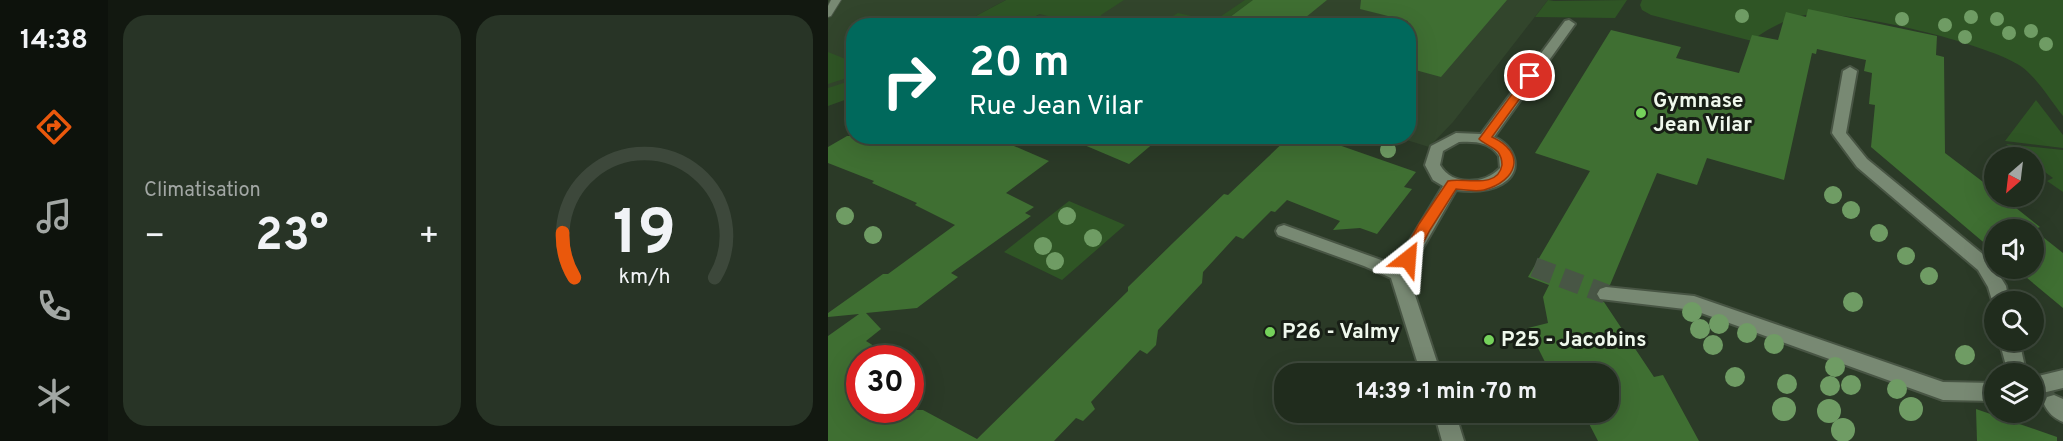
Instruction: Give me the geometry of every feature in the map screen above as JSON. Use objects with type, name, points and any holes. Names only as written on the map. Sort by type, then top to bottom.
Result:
[{"type":"street","points":[[1485,139],[1569,24]]},
{"type":"street","points":[[1850,71],[1839,133],[1862,163],[1983,265],[1998,291]]},
{"type":"street","points":[[1456,138],[1485,139],[1496,144],[1505,152],[1509,162],[1506,171],[1498,180],[1481,186],[1452,184],[1435,172],[1432,164],[1436,149],[1456,138]]},
{"type":"street","points":[[1428,363],[1400,274],[1424,228],[1452,184]]},
{"type":"street","points":[[1284,231],[1400,274]]},
{"type":"street","points":[[1606,294],[1694,303],[1942,391],[1984,392]]},
{"type":"street","points":[[2044,384],[2063,379]]},
{"type":"street","points":[[1447,423],[1453,441]]},
{"type":"lane","points":[[828,14],[836,0]]},
{"type":"shaded area","points":[[828,0],[1006,0],[972,18],[846,18],[846,88],[828,100]]},
{"type":"shaded area","points":[[1066,0],[1548,0],[1453,122],[1429,147],[1416,143],[1416,18],[1033,18]]},
{"type":"green space","points":[[1006,0],[1124,0],[1101,15],[1101,18],[1055,18],[1040,14],[1032,18],[972,18]]},
{"type":"green space","points":[[1245,0],[1253,0],[1231,16],[1234,18],[1218,18]]},
{"type":"green space","points":[[1548,0],[1627,0],[1615,18],[1535,17]]},
{"type":"green space","points":[[1642,0],[2063,0],[2063,116],[2039,84],[2022,67],[2005,58],[1949,38],[1851,17],[1805,15],[1770,29],[1752,41],[1651,15],[1642,10],[1640,5]]},
{"type":"green space","points":[[1178,13],[1200,18],[1170,18]]},
{"type":"green space","points":[[828,52],[846,59],[846,78],[828,84]]},
{"type":"green space","points":[[846,82],[846,100],[828,106],[828,88]]},
{"type":"green space","points":[[2036,100],[2063,135],[2063,148],[2005,141]]},
{"type":"green space","points":[[2006,144],[2034,147],[2011,147]]},
{"type":"green space","points":[[2044,148],[2063,150],[2063,192],[2047,181],[2053,178],[2044,171]]},
{"type":"green space","points":[[1069,201],[1125,225],[1062,280],[1004,252]]},
{"type":"building","points":[[1253,0],[1327,0],[1305,18],[1229,18]]},
{"type":"building","points":[[1361,0],[1507,0],[1441,77],[1416,70],[1416,18],[1396,18],[1360,9]]},
{"type":"building","points":[[1808,9],[1937,36],[1936,55],[1944,57],[1945,153],[1984,183],[1984,207],[2015,207],[2030,219],[1984,219],[1984,243],[1871,147],[1875,105],[1869,104],[1872,73],[1864,71],[1866,60],[1817,49],[1816,54],[1812,53],[1784,180],[1707,158],[1697,185],[1657,173],[1610,285],[1599,287],[1595,293],[1598,300],[1604,302],[1654,377],[1663,375],[1699,441],[1598,441],[1589,423],[1619,423],[1619,363],[1546,363],[1528,328],[1548,323],[1543,297],[1549,285],[1528,277],[1590,171],[1535,153],[1611,30],[1681,47],[1676,58],[1739,73],[1752,35],[1778,40],[1786,12],[1806,17]]},
{"type":"building","points":[[846,137],[846,144],[1010,144],[1049,161],[1006,193],[1034,207],[1025,213],[1031,216],[951,273],[958,277],[917,308],[866,313],[881,329],[866,341],[872,345],[846,345],[846,423],[924,423],[924,411],[977,439],[1128,291],[1128,287],[1175,241],[1282,144],[1336,144],[1416,172],[1404,187],[1412,189],[1377,234],[1360,228],[1333,230],[1340,221],[1287,200],[1275,212],[1271,211],[1243,239],[1236,236],[1203,272],[1202,283],[1158,330],[1156,345],[1147,354],[1140,350],[1091,402],[1095,409],[1083,421],[1076,418],[1054,441],[828,441],[828,336],[859,314],[828,317],[828,313],[883,274],[888,274],[955,225],[915,205],[917,203],[872,183],[874,181],[828,163],[828,147]]},
{"type":"building","points":[[1082,144],[1153,144],[1129,164]]},
{"type":"building","points":[[2044,238],[2063,253],[2063,308],[2028,279],[2044,279]]},
{"type":"building","points":[[1976,409],[1984,412],[1984,423],[2016,423],[2057,437],[2057,441],[1977,441]]},
{"type":"tunnel","points":[[1534,267],[1606,294]]},
{"type":"tunnel","points":[[2044,394],[2054,404]]},
{"type":"place","name":"Gymnase Jean Vilar","points":[[1641,113]]},
{"type":"place","name":"P26 - Valmy","points":[[1270,332]]},
{"type":"place","name":"P25 - Jacobins","points":[[1489,340]]},
{"type":"route","points":[[1408,259],[1424,228],[1452,184],[1481,186],[1498,180],[1506,171],[1509,162],[1505,152],[1496,144],[1485,139],[1530,76]]}]
